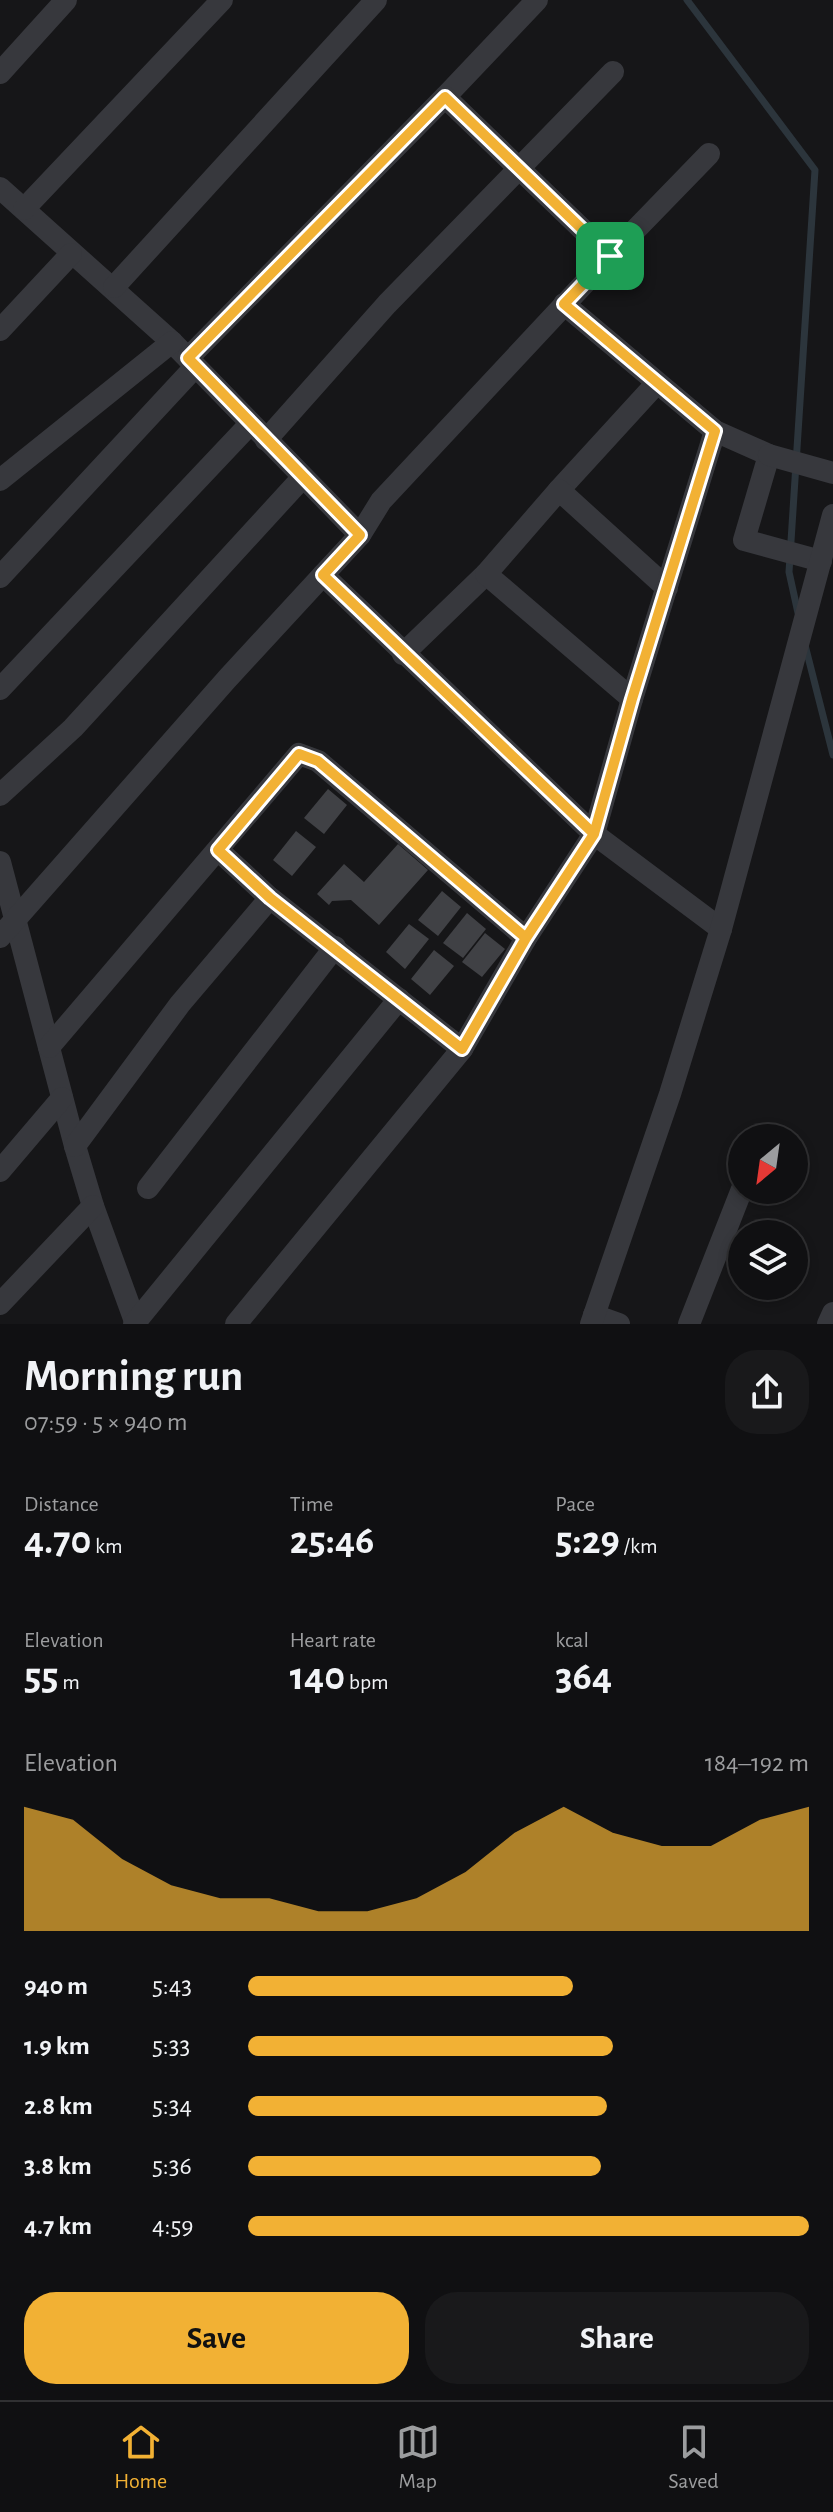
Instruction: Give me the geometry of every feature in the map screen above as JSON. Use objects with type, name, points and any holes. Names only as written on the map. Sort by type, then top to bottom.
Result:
[{"type":"street","points":[[0,73],[66,0]]},
{"type":"street","points":[[24,209],[222,0]]},
{"type":"street","points":[[114,287],[376,0]]},
{"type":"street","points":[[0,577],[192,363],[537,0]]},
{"type":"street","points":[[0,689],[387,304],[613,72]]},
{"type":"street","points":[[445,97],[610,256]]},
{"type":"street","points":[[0,937],[227,679],[360,535],[381,501],[709,154]]},
{"type":"street","points":[[0,188],[172,342],[360,535]]},
{"type":"street","points":[[0,330],[71,254]]},
{"type":"street","points":[[564,304],[715,431],[775,456],[833,473]]},
{"type":"street","points":[[0,480],[172,342]]},
{"type":"street","points":[[403,654],[486,574],[656,384]]},
{"type":"street","points":[[236,1324],[462,1049],[526,938],[594,834],[632,699],[715,431]]},
{"type":"street","points":[[775,456],[744,540],[813,558]]},
{"type":"street","points":[[0,795],[73,728],[303,477]]},
{"type":"street","points":[[559,490],[667,588]]},
{"type":"street","points":[[619,1324],[592,1320],[670,1094],[721,929],[809,608],[813,558],[833,515]]},
{"type":"street","points":[[486,574],[632,699]]},
{"type":"street","points":[[323,575],[594,834],[721,929]]},
{"type":"street","points":[[49,1047],[299,754],[318,761],[526,938]]},
{"type":"street","points":[[218,850],[270,898],[462,1049]]},
{"type":"street","points":[[0,862],[75,1146],[135,1323]]},
{"type":"street","points":[[75,1146],[180,1004],[270,898]]},
{"type":"street","points":[[148,1188],[335,947]]},
{"type":"street","points":[[135,1323],[399,999]]},
{"type":"street","points":[[2,1164],[62,1098]]},
{"type":"street","points":[[689,1324],[736,1204]]},
{"type":"street","points":[[0,1304],[93,1206]]},
{"type":"street","points":[[828,1324],[833,1313]]},
{"type":"building","points":[[328,789],[347,805],[324,834],[304,818]]},
{"type":"building","points":[[296,831],[316,847],[292,876],[273,860]]},
{"type":"building","points":[[398,844],[428,870],[379,925],[351,900],[332,901],[329,905],[317,894],[344,864],[364,882]]},
{"type":"building","points":[[442,891],[461,907],[438,936],[418,920]]},
{"type":"building","points":[[467,913],[486,929],[463,958],[443,943]]},
{"type":"building","points":[[409,924],[429,939],[405,969],[386,952]]},
{"type":"building","points":[[485,933],[505,949],[482,977],[462,962]]},
{"type":"building","points":[[434,950],[454,966],[430,995],[411,979]]},
{"type":"waterway","points":[[687,0],[815,170],[789,572],[798,613]]},
{"type":"waterway","points":[[805,645],[833,755]]},
{"type":"route","points":[[610,256],[445,97],[188,358],[360,535],[323,575],[594,834],[526,938],[462,1049],[270,898],[218,850],[299,754],[318,761],[526,938],[560,886],[594,834],[632,699],[715,431],[564,304],[610,256]]}]
